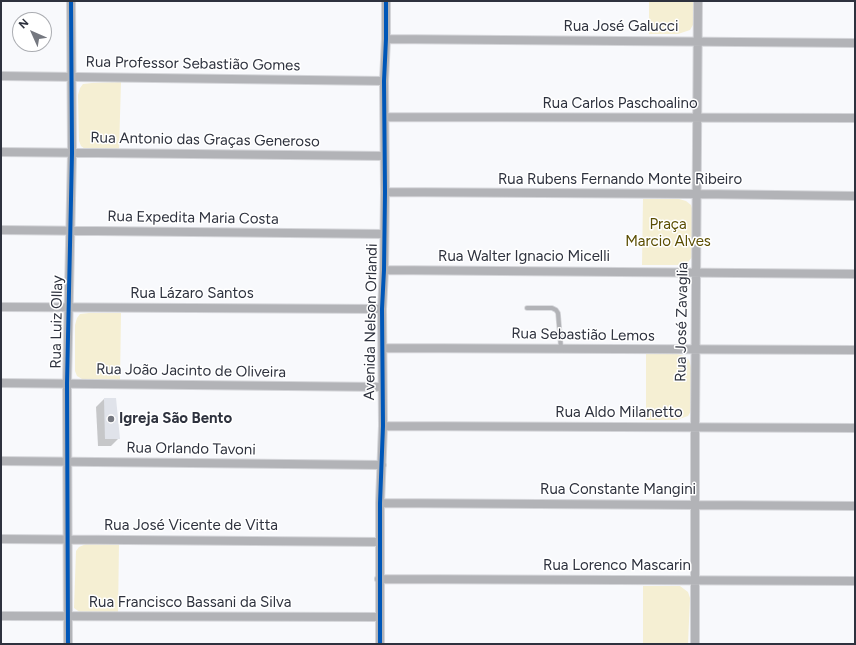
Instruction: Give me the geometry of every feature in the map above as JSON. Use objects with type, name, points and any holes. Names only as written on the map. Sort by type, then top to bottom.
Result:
[{"type":"street","name":"Rua Luiz Ollay","points":[[68,644],[67,383],[70,308],[72,153],[71,1]]},
{"type":"street","name":"Avenida Nelson Orlandi","points":[[380,644],[380,503],[383,426],[382,309],[384,270],[384,81],[386,1]]},
{"type":"street","name":"Rua José Zavaglia","points":[[695,644],[698,1]]},
{"type":"street","name":"Rua José Galucci","points":[[386,39],[855,43]]},
{"type":"street","name":"Rua Professor Sebastião Gomes","points":[[1,76],[384,81]]},
{"type":"street","name":"Rua Carlos Paschoalino","points":[[385,118],[855,118]]},
{"type":"street","name":"Rua Antonio das Graças Generoso","points":[[1,152],[384,156]]},
{"type":"street","name":"Rua Rubens Fernando Monte Ribeiro","points":[[385,192],[855,196]]},
{"type":"street","name":"Rua Expedita Maria Costa","points":[[1,230],[384,234]]},
{"type":"street","name":"Rua Walter Ignacio Micelli","points":[[384,270],[697,271],[855,274]]},
{"type":"street","name":"Rua Lázaro Santos","points":[[1,307],[382,309]]},
{"type":"street","name":"Rua Sebastião Lemos","points":[[383,348],[855,350]]},
{"type":"street","name":"Rua João Jacinto de Oliveira","points":[[1,383],[382,387]]},
{"type":"street","name":"Rua Aldo Milanetto","points":[[383,426],[855,428]]},
{"type":"street","name":"Rua Orlando Tavoni","points":[[1,461],[382,465]]},
{"type":"street","name":"Rua Constante Mangini","points":[[380,503],[855,506]]},
{"type":"street","name":"Rua José Vicente de Vitta","points":[[1,539],[380,542]]},
{"type":"street","name":"Rua Lorenco Mascarin","points":[[380,579],[855,581]]},
{"type":"street","name":"Rua Francisco Bassani da Silva","points":[[1,616],[380,617]]},
{"type":"lane","points":[[527,308],[552,308],[556,310],[558,313],[561,348]]},
{"type":"green space","points":[[649,1],[693,1],[693,25],[690,30],[678,34],[649,34]]},
{"type":"green space","points":[[121,82],[119,150],[85,149],[81,146],[79,141],[78,95],[80,88],[83,84]]},
{"type":"green space","name":"Praça Marcio Alves","points":[[643,199],[679,199],[686,201],[691,205],[693,212],[693,256],[688,262],[678,265],[642,265]]},
{"type":"green space","points":[[121,313],[120,380],[82,379],[77,376],[75,371],[75,325],[80,314]]},
{"type":"green space","points":[[646,354],[677,354],[684,356],[689,360],[691,367],[691,411],[688,416],[676,420],[646,420]]},
{"type":"green space","points":[[86,544],[119,544],[118,613],[81,613],[74,608],[76,551],[79,547]]},
{"type":"green space","points":[[643,586],[680,586],[688,592],[690,598],[688,644],[643,644]]},
{"type":"building","name":"Igreja São Bento","points":[[104,398],[116,398],[120,439],[105,439]]},
{"type":"cycle path","points":[[68,644],[67,383],[72,153],[71,1]]},
{"type":"cycle path","points":[[380,644],[380,503],[383,426],[382,309],[384,270],[384,81],[386,1]]},
{"type":"place","name":"Igreja São Bento","points":[[111,419]]}]
